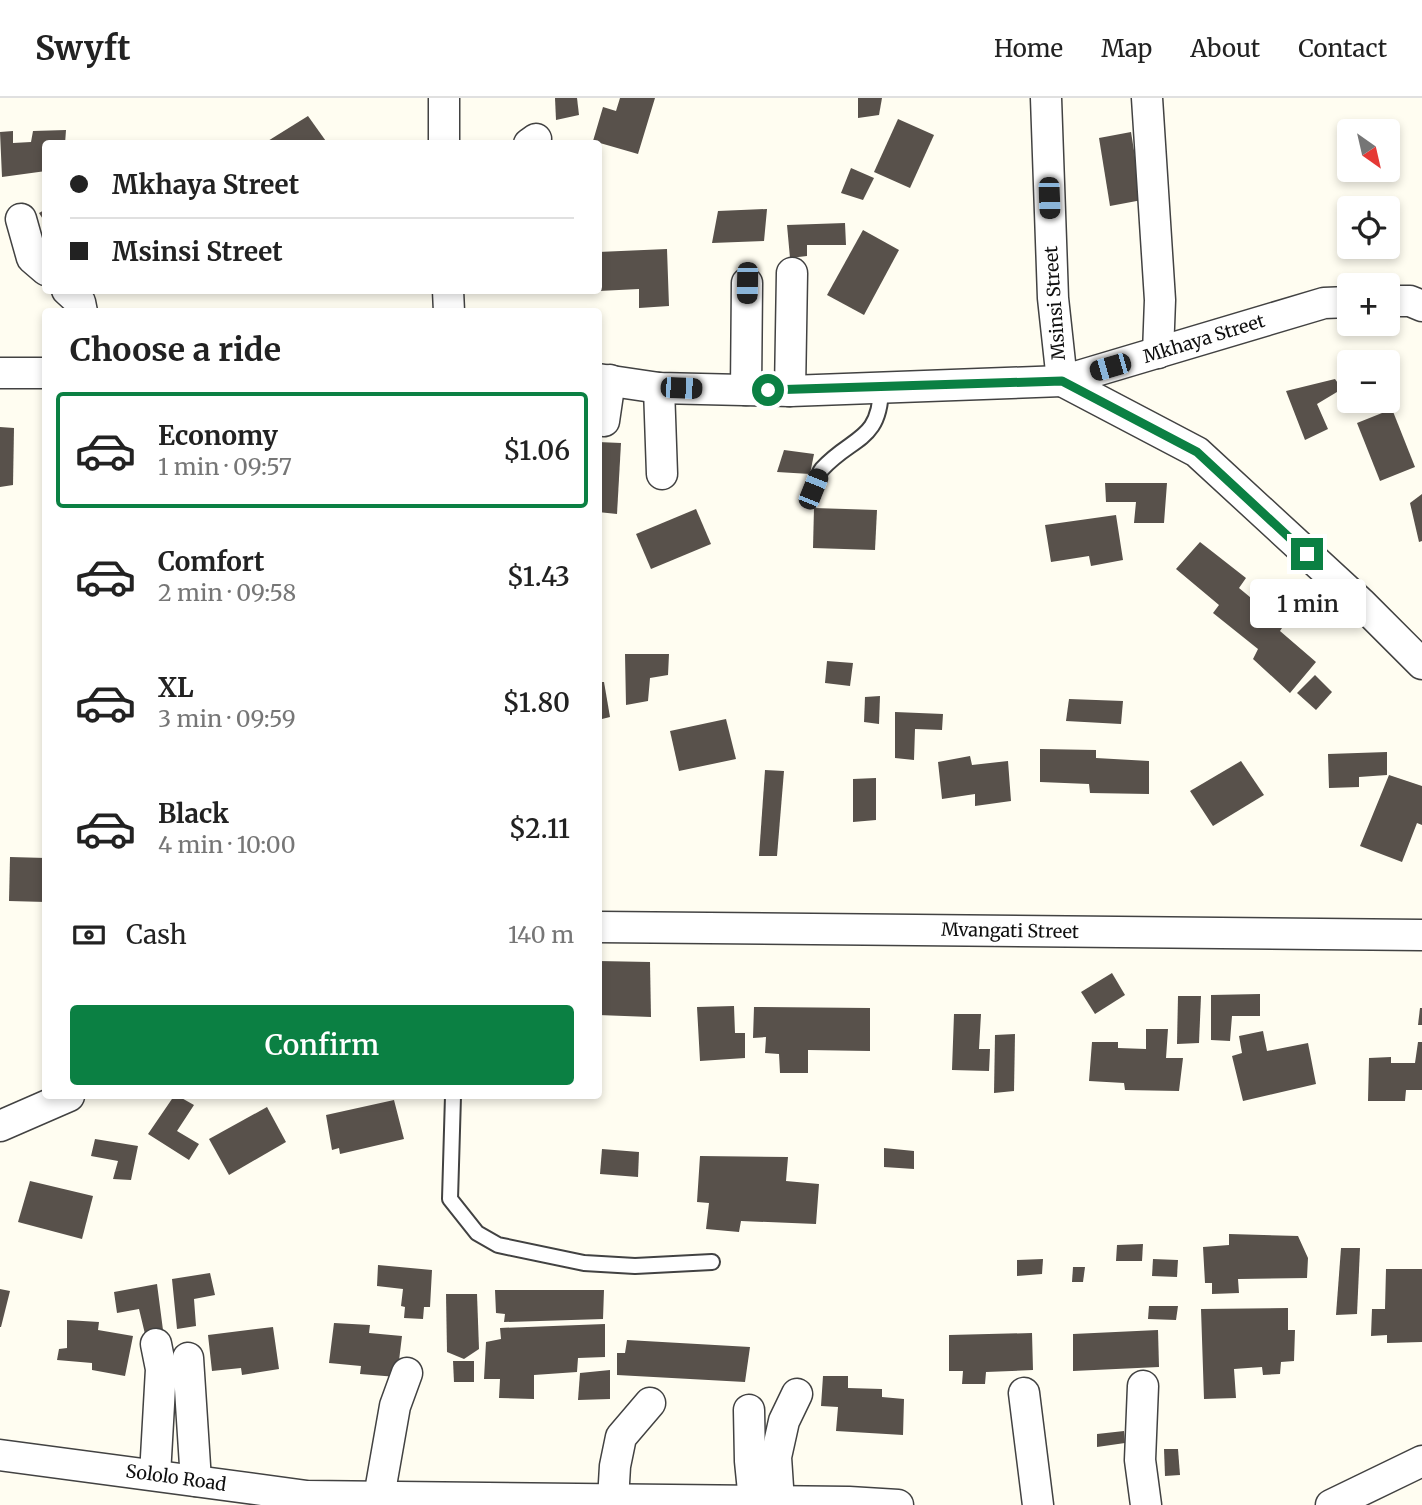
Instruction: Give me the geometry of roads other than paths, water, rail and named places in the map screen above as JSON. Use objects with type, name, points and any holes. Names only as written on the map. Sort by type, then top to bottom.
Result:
[{"type":"street","points":[[444,98],[444,140]]},
{"type":"street","name":"Msinsi Street","points":[[1046,98],[1053,298],[1062,381],[1197,452],[1362,604],[1422,664]]},
{"type":"street","points":[[1147,98],[1160,300],[1158,353]]},
{"type":"street","points":[[22,219],[32,258],[42,267]]},
{"type":"street","points":[[790,391],[792,273]]},
{"type":"street","points":[[746,390],[747,283]]},
{"type":"street","points":[[71,294],[80,302],[81,308]]},
{"type":"street","points":[[1400,301],[1410,301],[1422,306]]},
{"type":"street","name":"Mkhaya Street","points":[[604,380],[659,388],[790,391],[1062,381],[1200,338],[1324,303],[1337,302]]},
{"type":"street","points":[[0,373],[42,373]]},
{"type":"street","points":[[604,380],[604,421]]},
{"type":"street","points":[[659,388],[662,474]]},
{"type":"street","name":"Mvangati Street","points":[[602,927],[1422,935]]},
{"type":"street","points":[[0,1126],[62,1099]]},
{"type":"street","points":[[155,1475],[161,1370],[156,1344]]},
{"type":"street","points":[[188,1358],[196,1481]]},
{"type":"street","points":[[379,1497],[395,1406],[407,1373]]},
{"type":"street","points":[[1143,1386],[1140,1460],[1146,1505]]},
{"type":"street","points":[[1024,1393],[1038,1505]]},
{"type":"street","points":[[766,1502],[784,1420],[797,1394]]},
{"type":"street","points":[[613,1500],[615,1466],[621,1437],[650,1403]]},
{"type":"street","points":[[749,1410],[750,1461],[766,1502]]},
{"type":"street","name":"Sololo Road","points":[[0,1455],[307,1496],[898,1505]]},
{"type":"street","points":[[1331,1505],[1422,1461]]},
{"type":"lane","points":[[813,489],[821,470],[871,430],[881,408],[881,388]]},
{"type":"lane","points":[[453,1099],[450,1199],[477,1233],[498,1245],[584,1263],[635,1266],[712,1262]]}]
